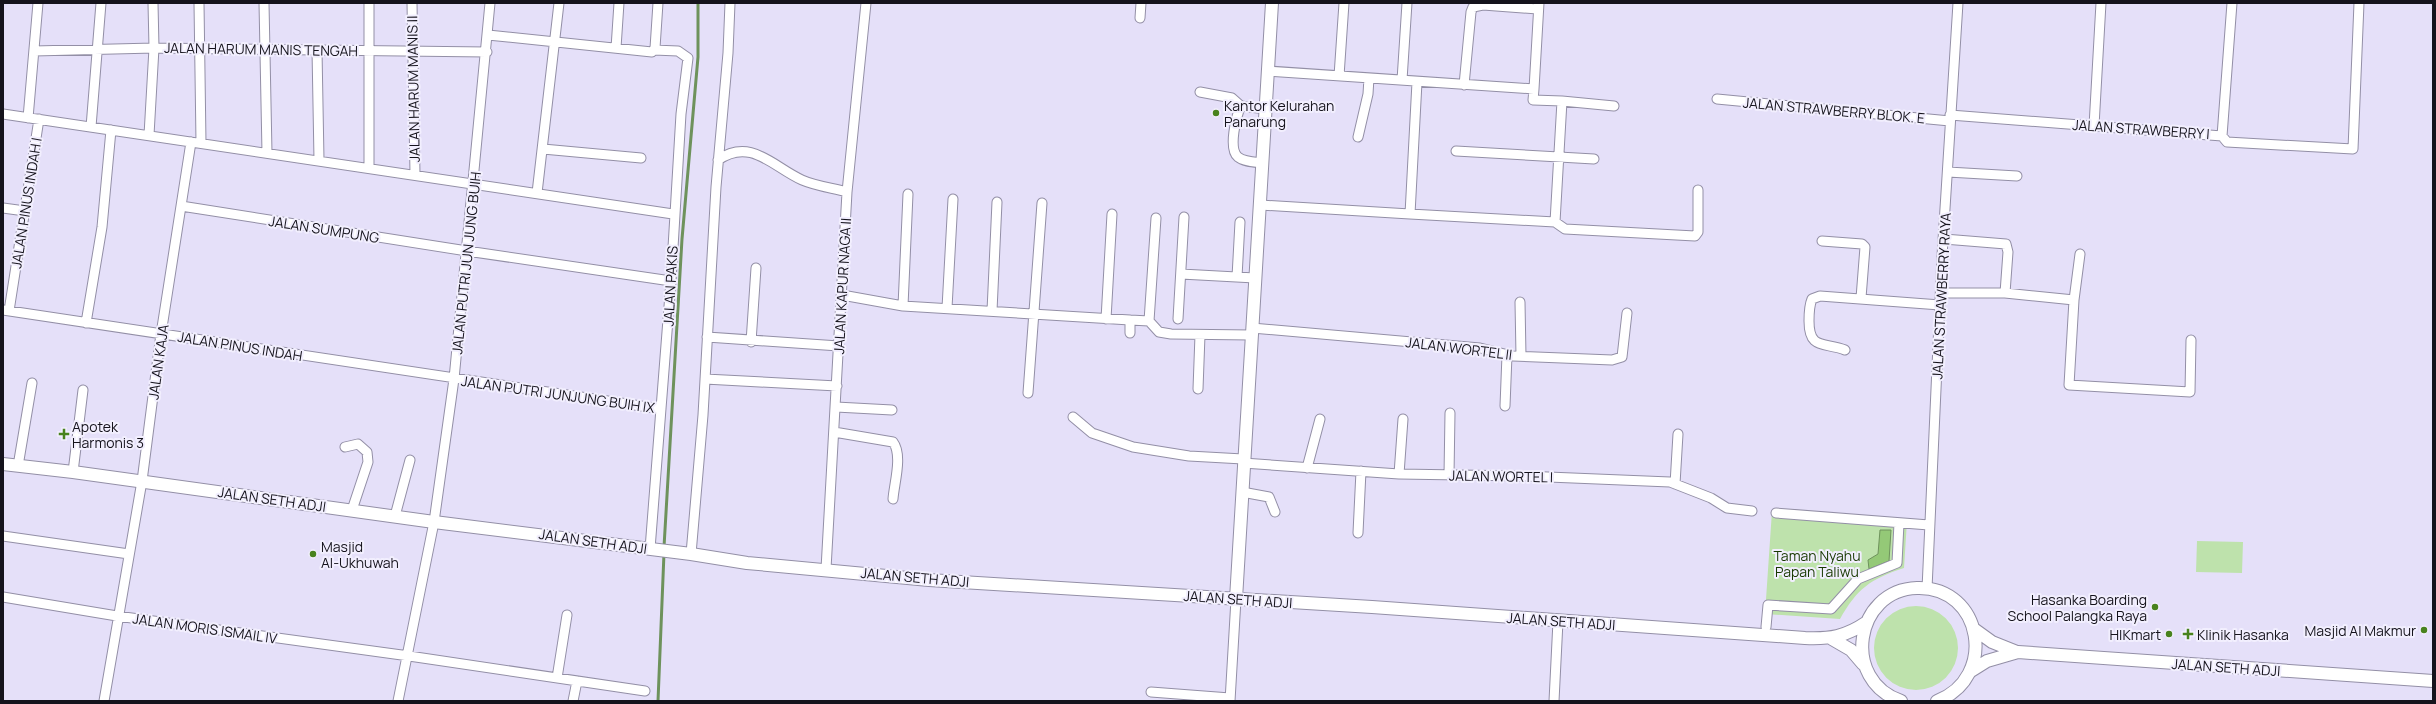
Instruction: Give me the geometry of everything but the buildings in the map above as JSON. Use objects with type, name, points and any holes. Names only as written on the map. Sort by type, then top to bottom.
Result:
[{"type":"street","points":[[28,118],[38,3]]},
{"type":"street","points":[[91,127],[96,50],[101,3]]},
{"type":"street","points":[[149,136],[154,48],[153,3]]},
{"type":"street","points":[[199,3],[202,143]]},
{"type":"street","points":[[264,3],[267,153]]},
{"type":"street","points":[[369,3],[368,50],[370,168]]},
{"type":"street","name":"JALAN HARUM MANIS II","points":[[412,3],[415,174]]},
{"type":"street","name":"JALAN PUTRI JUN JUNG BUIH","points":[[398,701],[409,656],[434,522],[454,379],[487,52],[490,3]]},
{"type":"street","points":[[537,193],[556,42],[559,3]]},
{"type":"street","points":[[616,48],[620,3]]},
{"type":"street","points":[[488,35],[650,52],[654,50],[658,3]]},
{"type":"street","points":[[691,554],[705,379],[718,160],[728,53],[730,3]]},
{"type":"street","name":"JALAN KAPUR NAGA II","points":[[826,569],[847,192],[866,3]]},
{"type":"street","points":[[1140,18],[1141,3]]},
{"type":"street","points":[[1151,692],[1230,700],[1243,461],[1272,3]]},
{"type":"street","points":[[1339,76],[1344,3]]},
{"type":"street","points":[[1402,80],[1407,3]]},
{"type":"street","name":"JALAN STRAWBERRY RAYA","points":[[1927,589],[1940,305],[1958,3]]},
{"type":"street","points":[[2094,126],[2101,3]]},
{"type":"street","name":"JALAN STRAWBERRY I","points":[[1950,118],[2094,126],[2222,136],[2232,3]]},
{"type":"street","points":[[2222,136],[2227,142],[2353,149],[2359,3]]},
{"type":"street","points":[[1464,85],[1471,12],[1473,7],[1482,4],[1539,6],[1533,100],[1614,106]]},
{"type":"street","name":"JALAN HARUM MANIS TENGAH","points":[[34,51],[154,48],[200,50],[265,49],[487,52]]},
{"type":"street","points":[[317,50],[319,160]]},
{"type":"street","name":"JALAN PAKIS","points":[[652,550],[671,280],[674,214],[684,80],[688,58],[678,51],[654,50]]},
{"type":"street","points":[[1268,71],[1534,89]]},
{"type":"street","points":[[1358,136],[1368,94],[1368,78]]},
{"type":"street","points":[[1410,214],[1417,82]]},
{"type":"street","points":[[1200,92],[1232,98],[1241,106],[1266,109]]},
{"type":"street","name":"JALAN STRAWBERRY BLOK. E","points":[[1717,99],[1950,118]]},
{"type":"street","points":[[1555,222],[1562,101]]},
{"type":"street","points":[[1241,106],[1235,119],[1234,150],[1237,156],[1243,160],[1263,163]]},
{"type":"street","points":[[3,114],[415,174],[674,214]]},
{"type":"street","name":"JALAN PINUS INDAH I","points":[[6,311],[39,119]]},
{"type":"street","points":[[86,323],[103,221],[111,130]]},
{"type":"street","name":"JALAN KAJA","points":[[104,701],[117,616],[142,481],[161,334],[190,142]]},
{"type":"street","points":[[543,149],[641,158]]},
{"type":"street","points":[[718,160],[729,153],[748,151],[758,154],[802,180],[847,192]]},
{"type":"street","points":[[1456,151],[1594,159]]},
{"type":"street","points":[[1948,172],[2017,176]]},
{"type":"street","points":[[1260,205],[1555,222],[1565,229],[1696,236],[1698,232],[1698,190]]},
{"type":"street","points":[[903,306],[908,194]]},
{"type":"street","points":[[947,308],[953,199]]},
{"type":"street","points":[[992,311],[997,202]]},
{"type":"street","points":[[1028,393],[1042,203]]},
{"type":"street","name":"JALAN SUMPUNG","points":[[181,206],[467,251],[671,280]]},
{"type":"street","points":[[3,208],[24,211]]},
{"type":"street","points":[[1106,319],[1112,214]]},
{"type":"street","points":[[1178,319],[1184,217]]},
{"type":"street","points":[[842,296],[903,306],[1149,321],[1156,218]]},
{"type":"street","points":[[1237,277],[1240,222]]},
{"type":"street","points":[[1944,239],[2006,244],[2008,252],[2005,293]]},
{"type":"street","points":[[1822,241],[1862,244],[1865,247],[1861,298]]},
{"type":"street","points":[[2080,254],[2074,300],[2069,385],[2190,392],[2191,340]]},
{"type":"street","points":[[751,342],[756,268]]},
{"type":"street","points":[[1181,274],[1255,278]]},
{"type":"street","points":[[1941,293],[2005,293],[2074,300]]},
{"type":"street","points":[[1845,350],[1817,343],[1813,340],[1809,329],[1810,303],[1812,299],[1820,296],[1940,305]]},
{"type":"street","points":[[1520,302],[1521,356]]},
{"type":"street","name":"JALAN PINUS INDAH","points":[[6,311],[454,379]]},
{"type":"street","name":"JALAN WORTEL II","points":[[1149,321],[1159,332],[1200,335],[1252,331],[1480,348],[1506,355],[1618,359],[1622,357],[1624,349],[1627,313]]},
{"type":"street","points":[[1130,320],[1130,333]]},
{"type":"street","points":[[1198,389],[1200,335]]},
{"type":"street","points":[[707,337],[751,342],[839,346]]},
{"type":"street","points":[[1505,406],[1506,355]]},
{"type":"street","name":"JALAN PUTRI JUNJUNG BUIH IX","points":[[454,379],[662,409]]},
{"type":"street","points":[[705,379],[837,386]]},
{"type":"street","points":[[18,466],[32,383]]},
{"type":"street","points":[[73,472],[83,390]]},
{"type":"street","points":[[836,407],[892,410]]},
{"type":"street","points":[[1449,475],[1450,413]]},
{"type":"street","name":"JALAN WORTEL I","points":[[1073,417],[1092,433],[1133,447],[1189,456],[1307,468],[1399,474],[1600,478],[1675,484],[1711,498],[1727,508],[1752,511]]},
{"type":"street","points":[[1307,468],[1320,419]]},
{"type":"street","points":[[1399,474],[1403,419]]},
{"type":"street","points":[[834,432],[893,442],[896,446],[896,465],[893,499]]},
{"type":"street","points":[[1675,484],[1678,434]]},
{"type":"street","points":[[344,447],[358,444],[367,452],[368,462],[352,510]]},
{"type":"street","points":[[395,516],[410,460]]},
{"type":"street","name":"JALAN SETH ADJI","points":[[3,464],[142,481],[434,522],[691,554],[747,563],[826,569],[929,580],[1832,639]]},
{"type":"street","points":[[1358,533],[1361,471]]},
{"type":"street","points":[[1242,492],[1269,497],[1275,512]]},
{"type":"street","points":[[1776,513],[1929,525]]},
{"type":"street","points":[[1766,627],[1768,605],[1831,609],[1858,578],[1896,563],[1899,523]]},
{"type":"street","points":[[3,536],[129,554]]},
{"type":"street","points":[[1866,668],[1862,640],[1867,622],[1877,606],[1892,595],[1909,589],[1927,589],[1942,593],[1956,602],[1967,614],[1974,629],[1976,650],[1971,671]]},
{"type":"street","name":"JALAN MORIS ISMAIL IV","points":[[3,596],[117,616],[409,656],[645,691]]},
{"type":"street","points":[[557,678],[566,615]]},
{"type":"street","points":[[1554,701],[1558,621]]},
{"type":"street","points":[[1832,639],[1856,630],[1867,622]]},
{"type":"street","points":[[1974,629],[1992,642],[2018,652]]},
{"type":"street","points":[[1832,639],[1854,653],[1878,687],[1901,701]]},
{"type":"street","points":[[1937,701],[1954,692],[1971,671],[1998,656],[2018,652]]},
{"type":"street","name":"JALAN SETH ADJI","points":[[2018,652],[2433,682]]},
{"type":"street","points":[[573,701],[577,681]]},
{"type":"green space","name":"Taman Nyahu Papan Taliwu","points":[[1772,511],[1907,521],[1904,568],[1882,576],[1866,586],[1852,600],[1840,619],[1765,614]]},
{"type":"green space","points":[[2197,541],[2243,542],[2242,573],[2196,572]]},
{"type":"green space","points":[[1916,606],[1932,609],[1946,618],[1955,632],[1958,648],[1955,664],[1946,678],[1932,687],[1916,690],[1900,687],[1886,678],[1877,664],[1874,648],[1877,632],[1886,618],[1900,609]]},
{"type":"shaded area","points":[[1880,530],[1891,530],[1889,561],[1869,569],[1868,560],[1878,554]]},
{"type":"waterway","points":[[664,547],[682,239],[698,57],[698,3]]},
{"type":"waterway","points":[[658,701],[664,553]]},
{"type":"place","name":"Kantor Kelurahan Panarung","points":[[1216,113]]},
{"type":"place","name":"Apotek Harmonis 3","points":[[64,434]]},
{"type":"place","name":"Masjid Al-Ukhuwah","points":[[313,554]]},
{"type":"place","name":"Hasanka Boarding School Palangka Raya","points":[[2155,607]]},
{"type":"place","name":"Masjid Al Makmur","points":[[2424,630]]},
{"type":"place","name":"HIKmart","points":[[2169,634]]},
{"type":"place","name":"Klinik Hasanka","points":[[2188,634]]}]
